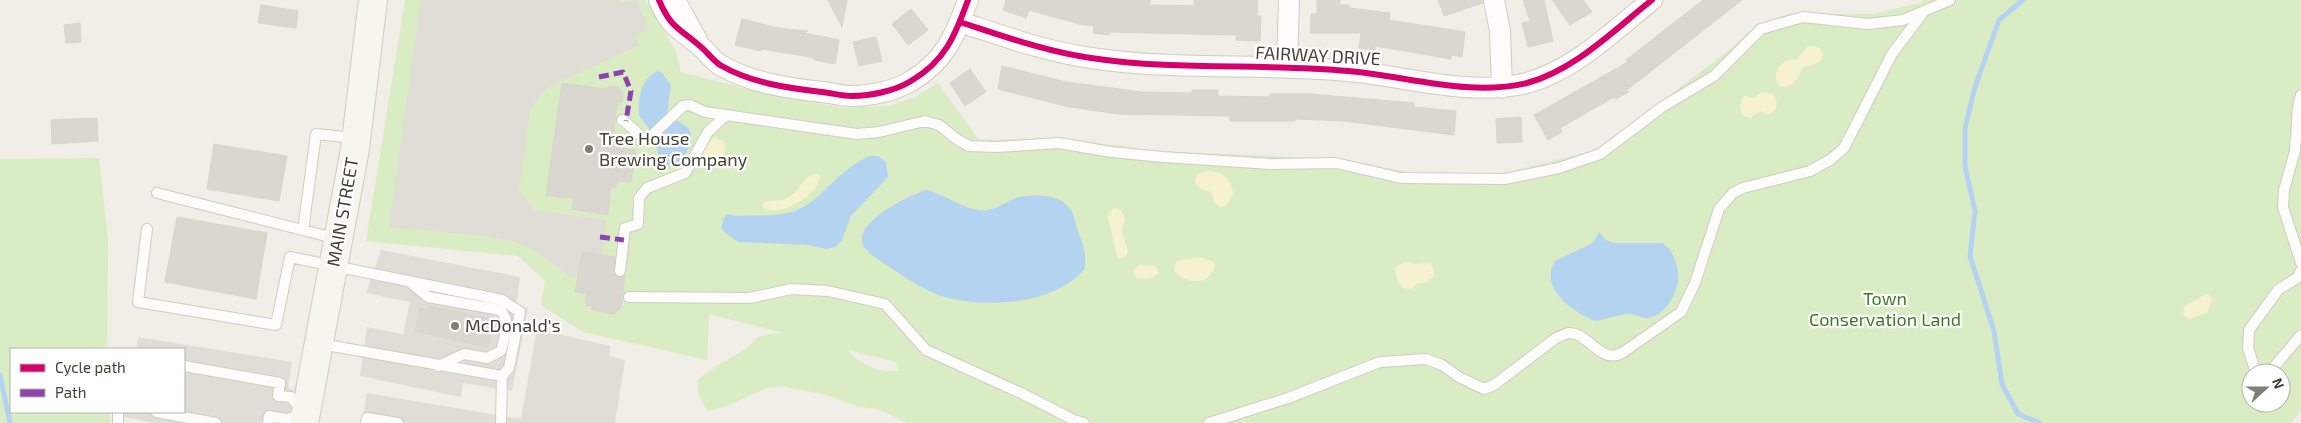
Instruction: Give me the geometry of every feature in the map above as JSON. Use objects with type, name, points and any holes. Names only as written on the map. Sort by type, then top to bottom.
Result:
[{"type":"main road","name":"MAIN STREET","points":[[304,418],[334,266],[356,138],[373,0]]},
{"type":"street","points":[[659,0],[672,25],[700,46],[718,64],[742,76],[783,87],[852,96],[883,92],[909,82],[926,71],[944,54],[953,40],[968,0]]},
{"type":"street","points":[[675,0],[700,46]]},
{"type":"street","points":[[1287,68],[1289,0]]},
{"type":"street","points":[[1494,0],[1500,32],[1502,88]]},
{"type":"street","name":"FAIRWAY DRIVE","points":[[960,22],[1045,48],[1093,59],[1363,72],[1461,87],[1502,88],[1528,82],[1558,71],[1652,0]]},
{"type":"lane","points":[[622,120],[646,140],[678,109],[687,105],[705,112],[857,134],[879,132],[925,121],[939,125],[969,146],[997,147],[1059,143],[1111,152],[1173,158],[1271,164],[1342,164],[1401,178],[1505,179],[1559,168],[1600,154],[1662,107],[1714,76],[1761,29],[1803,17],[1868,24],[1903,20],[1950,0]]},
{"type":"lane","points":[[1209,423],[1288,398],[1380,362],[1426,359],[1484,389],[1494,386],[1556,338],[1568,333],[1579,335],[1607,355],[1622,353],[1681,312],[1695,283],[1717,214],[1722,204],[1733,193],[1752,185],[1810,171],[1830,160],[1844,148],[1892,54],[1922,13]]},
{"type":"lane","points":[[2301,95],[2298,106],[2295,151],[2284,190],[2283,208],[2301,263]]},
{"type":"lane","points":[[620,272],[625,228],[638,224],[639,198],[647,188],[685,173],[708,132],[726,115]]},
{"type":"lane","points":[[303,230],[316,134],[356,138]]},
{"type":"lane","points":[[157,194],[339,239]]},
{"type":"lane","points":[[148,229],[138,302],[276,325],[290,257],[502,300],[520,312],[509,368],[502,376],[501,423]]},
{"type":"lane","points":[[2253,363],[2248,348],[2249,330],[2278,290],[2297,278],[2301,271]]},
{"type":"lane","points":[[410,281],[428,297],[500,310],[506,316],[507,326],[501,351],[487,358],[464,354],[438,366]]},
{"type":"lane","points":[[629,297],[750,298],[791,289],[828,291],[885,304],[926,350],[1084,423]]},
{"type":"lane","points":[[2277,363],[2301,335]]},
{"type":"lane","points":[[319,344],[502,376]]},
{"type":"lane","points":[[185,366],[280,383],[278,396],[291,397],[304,418],[269,419]]},
{"type":"lane","points":[[161,413],[216,423]]},
{"type":"lane","points":[[366,423],[367,418],[398,423]]},
{"type":"green space","name":"Town Conservation Land","points":[[405,0],[646,0],[675,49],[681,72],[754,91],[845,108],[889,106],[915,97],[938,83],[979,140],[1061,138],[1157,151],[1340,159],[1414,173],[1504,173],[1597,150],[1728,51],[1756,25],[1790,14],[1874,14],[1919,3],[1923,0],[2301,0],[2301,411],[2291,423],[907,423],[880,410],[856,406],[827,395],[781,386],[767,388],[727,406],[707,411],[699,396],[697,380],[746,349],[758,337],[773,333],[787,334],[709,314],[707,360],[583,332],[541,305],[545,281],[518,256],[366,241]],"holes":[[[848,350],[896,362],[898,371],[884,371],[863,363]]]},
{"type":"green space","points":[[99,158],[108,239],[107,348],[10,348],[10,413],[109,413],[110,423],[0,423],[0,159]]},
{"type":"sand","points":[[1808,46],[1820,49],[1823,53],[1821,60],[1802,68],[1797,79],[1789,86],[1780,87],[1776,76],[1778,67],[1786,61],[1797,59]]},
{"type":"sand","points":[[1762,92],[1773,94],[1775,97],[1777,103],[1774,111],[1768,114],[1760,111],[1751,118],[1743,116],[1740,108],[1742,98],[1744,96],[1754,98]]},
{"type":"sand","points":[[714,138],[724,141],[726,148],[719,164],[710,168],[703,162],[703,154],[707,145]]},
{"type":"sand","points":[[1207,171],[1222,174],[1231,184],[1233,194],[1227,205],[1220,207],[1216,205],[1211,192],[1200,189],[1196,185],[1195,179],[1197,174]]},
{"type":"sand","points":[[817,173],[820,175],[814,190],[798,203],[779,210],[763,207],[762,204],[765,202],[786,199],[809,177]]},
{"type":"sand","points":[[1114,208],[1121,210],[1125,218],[1122,232],[1128,252],[1125,257],[1119,259],[1108,217],[1109,212]]},
{"type":"sand","points":[[1200,257],[1212,261],[1215,265],[1213,272],[1203,280],[1191,281],[1184,279],[1174,271],[1176,261]]},
{"type":"sand","points":[[1406,262],[1415,264],[1430,263],[1434,270],[1434,276],[1428,282],[1416,284],[1412,289],[1403,288],[1398,281],[1395,269],[1398,265]]},
{"type":"sand","points":[[1138,265],[1155,266],[1159,273],[1152,278],[1137,279],[1133,272]]},
{"type":"sand","points":[[2209,295],[2212,300],[2207,313],[2190,319],[2185,317],[2183,312],[2185,306],[2202,296]]},
{"type":"shaded area","points":[[421,0],[619,0],[621,3],[636,0],[649,29],[634,36],[639,45],[550,86],[530,109],[519,191],[535,210],[606,220],[601,269],[586,268],[573,278],[531,248],[507,240],[486,236],[389,227]]},
{"type":"shaded area","points":[[381,250],[520,277],[516,305],[528,308],[512,391],[463,383],[461,397],[360,376],[367,327],[403,334],[410,302],[366,293]],"holes":[[[430,306],[494,320],[488,347],[415,331],[420,308],[429,310]]]},
{"type":"shaded area","points":[[537,329],[610,346],[609,356],[625,360],[615,423],[362,423],[367,393],[521,419]]},
{"type":"shaded area","points":[[138,337],[292,362],[288,388],[295,391],[296,388],[289,423],[153,423],[124,417],[125,413],[185,413],[185,348],[136,348]]},
{"type":"water","points":[[658,71],[662,73],[671,85],[667,115],[686,126],[690,132],[689,148],[677,164],[667,165],[661,161],[650,130],[639,115],[640,95],[644,84],[652,74]]},
{"type":"water","points":[[871,156],[878,156],[886,162],[888,177],[851,216],[842,240],[836,247],[826,249],[809,245],[738,242],[725,233],[721,227],[724,218],[728,214],[736,216],[766,215],[795,211],[814,200],[850,168]]},
{"type":"water","points":[[926,190],[972,209],[980,210],[992,209],[1016,198],[1027,196],[1048,196],[1060,200],[1066,204],[1073,214],[1084,249],[1085,268],[1072,281],[1055,290],[1036,297],[1015,301],[994,303],[972,302],[953,299],[927,290],[870,254],[863,245],[862,236],[866,227],[885,211],[908,197]]},
{"type":"water","points":[[1599,232],[1606,240],[1613,243],[1662,243],[1669,248],[1675,260],[1678,279],[1675,293],[1661,312],[1649,318],[1626,314],[1596,321],[1578,312],[1561,298],[1551,281],[1551,271],[1555,261],[1593,243]]},
{"type":"building","points":[[828,0],[847,0],[842,27]]},
{"type":"building","points":[[1006,0],[1150,0],[1150,5],[1194,6],[1194,0],[1258,0],[1257,16],[1261,16],[1260,41],[1236,40],[1236,35],[1109,32],[1109,35],[1093,33],[1094,26],[1079,24],[1029,10],[1026,18],[1003,10]]},
{"type":"building","points":[[1317,0],[1340,0],[1340,5],[1349,5],[1349,8],[1390,13],[1389,20],[1465,32],[1462,57],[1451,55],[1451,59],[1375,46],[1375,50],[1359,48],[1361,33],[1310,33],[1311,14],[1317,14]]},
{"type":"building","points":[[1438,0],[1482,0],[1483,3],[1444,16]]},
{"type":"building","points":[[1523,0],[1544,0],[1553,41],[1528,47],[1522,23],[1530,21]]},
{"type":"building","points":[[1552,0],[1583,0],[1592,12],[1570,25]]},
{"type":"building","points":[[1703,0],[1742,0],[1627,90],[1628,92],[1616,99],[1614,97],[1560,128],[1562,132],[1548,140],[1534,115],[1628,62],[1626,60]]},
{"type":"building","points":[[261,5],[298,11],[296,28],[258,23]]},
{"type":"building","points":[[911,9],[928,30],[908,45],[892,24]]},
{"type":"building","points":[[742,19],[778,28],[808,31],[804,33],[839,40],[835,64],[815,60],[811,57],[761,49],[761,51],[735,45]]},
{"type":"building","points":[[80,23],[81,42],[66,43],[64,25]]},
{"type":"building","points":[[876,37],[882,61],[859,66],[853,42]]},
{"type":"building","points":[[1002,66],[1066,82],[1142,92],[1192,93],[1192,90],[1218,90],[1218,96],[1270,97],[1270,94],[1310,94],[1414,103],[1414,107],[1456,111],[1454,135],[1344,121],[1295,119],[1295,121],[1230,121],[1230,116],[1118,114],[1065,106],[998,89]]},
{"type":"building","points":[[970,69],[986,92],[965,106],[950,83]]},
{"type":"building","name":"Tree House Brewing Company","points":[[562,83],[605,89],[609,86],[618,87],[623,94],[622,102],[617,106],[613,136],[620,137],[619,149],[636,150],[631,182],[617,181],[616,187],[611,187],[608,215],[572,209],[574,198],[546,196]]},
{"type":"building","points":[[1521,117],[1522,142],[1497,143],[1496,119]]},
{"type":"building","points":[[97,118],[98,141],[52,144],[51,120]]},
{"type":"building","points":[[214,144],[287,156],[279,201],[207,189]]},
{"type":"building","points":[[177,217],[267,233],[256,299],[165,282]]},
{"type":"building","points":[[582,252],[615,257],[614,274],[620,278],[625,275],[621,308],[614,314],[592,310],[592,305],[586,306],[586,293],[575,292]]},
{"type":"building","name":"McDonald's","points":[[430,306],[494,320],[488,347],[415,331],[420,308],[429,310]]},
{"type":"waterway","points":[[2023,0],[1999,20],[1975,87],[1965,128],[1965,166],[1975,211],[1970,256],[1994,331],[2002,384],[2018,414],[2040,423]]},
{"type":"waterway","points":[[0,375],[10,423]]},
{"type":"marked path","points":[[599,77],[623,72],[631,91],[626,121]]},
{"type":"marked path","points":[[600,237],[624,240]]},
{"type":"cycle path","points":[[659,0],[672,23],[720,65],[757,80],[844,96],[867,95],[890,90],[905,85],[923,73],[941,56],[953,36],[968,0]]},
{"type":"cycle path","points":[[960,22],[1042,48],[1091,58],[1187,66],[1284,67],[1348,71],[1460,87],[1482,88],[1505,87],[1527,83],[1561,69],[1593,48],[1652,0]]},
{"type":"place","name":"Tree House Brewing Company","points":[[589,149]]},
{"type":"place","name":"McDonald's","points":[[455,326]]}]
